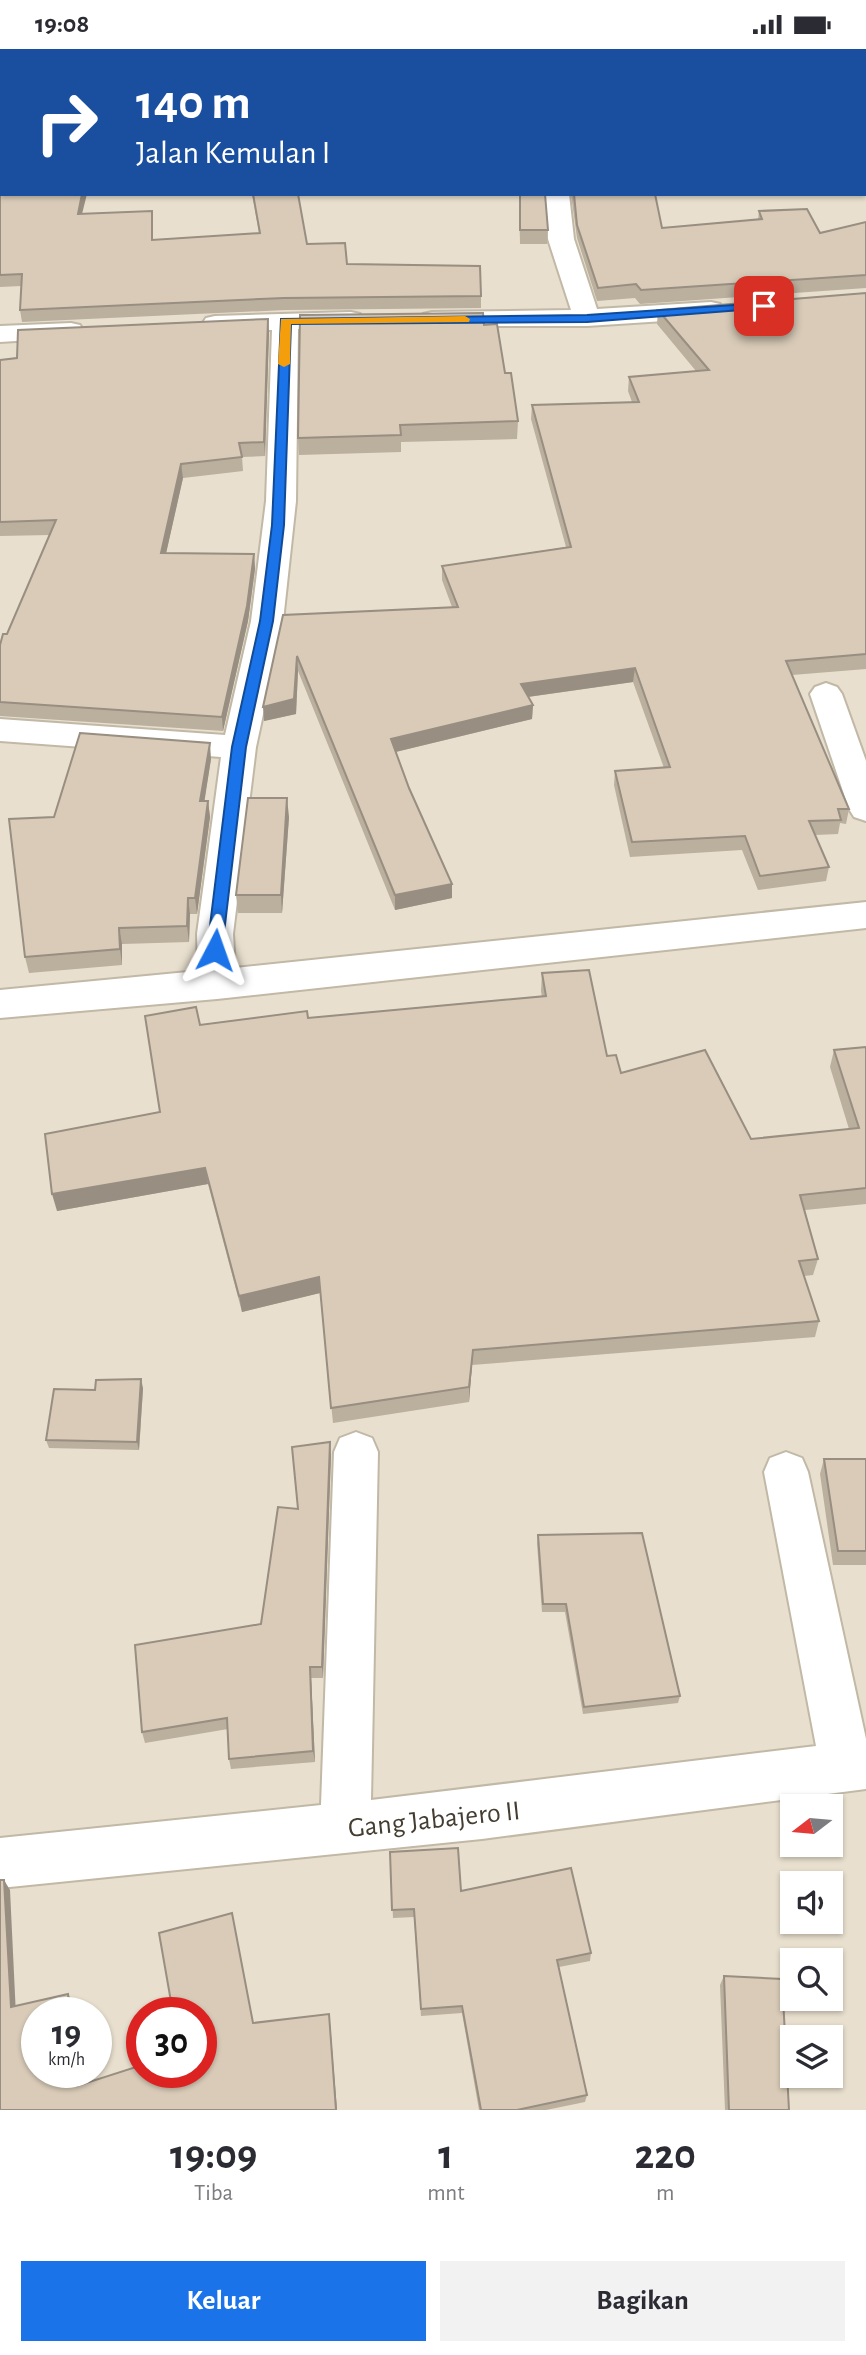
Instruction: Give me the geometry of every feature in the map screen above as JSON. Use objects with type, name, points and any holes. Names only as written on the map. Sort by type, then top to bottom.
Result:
[{"type":"street","points":[[556,196],[561,239],[587,318]]},
{"type":"street","points":[[408,320],[587,318],[733,308]]},
{"type":"street","points":[[190,325],[381,320]]},
{"type":"street","points":[[217,985],[215,934],[239,747],[267,621],[279,515],[285,321]]},
{"type":"street","points":[[0,334],[95,330]]},
{"type":"street","points":[[826,694],[866,809]]},
{"type":"street","points":[[0,730],[239,747]]},
{"type":"street","points":[[0,1004],[217,985],[603,941],[866,915]]},
{"type":"street","points":[[345,1827],[356,1452]]},
{"type":"street","points":[[786,1472],[856,1765]]},
{"type":"street","name":"Gang Jabajero II","points":[[0,1863],[482,1814],[856,1765]]},
{"type":"shaded area","points":[[0,196],[866,196],[866,2110],[0,2110]]},
{"type":"building","points":[[0,196],[82,196],[78,214],[152,211],[152,240],[260,233],[253,196],[298,196],[307,244],[345,243],[347,264],[480,266],[481,296],[284,298],[20,310],[22,274],[0,275]]},
{"type":"building","points":[[520,196],[545,196],[548,230],[520,230]]},
{"type":"building","points":[[574,196],[655,196],[662,228],[762,219],[759,211],[807,209],[820,233],[866,222],[866,275],[641,290],[636,284],[598,288],[577,225]]},
{"type":"building","points":[[866,293],[866,654],[786,661],[849,809],[838,809],[841,820],[809,821],[829,867],[760,876],[745,836],[632,842],[615,771],[670,767],[635,668],[521,684],[533,705],[391,739],[409,788],[452,884],[395,895],[297,656],[294,699],[263,707],[283,615],[458,607],[442,566],[571,547],[532,405],[639,402],[629,377],[709,370],[658,310]]},
{"type":"building","points":[[483,313],[484,325],[497,324],[505,373],[511,373],[518,421],[400,425],[401,435],[298,438],[300,315]]},
{"type":"building","points":[[268,319],[264,442],[239,443],[242,457],[181,464],[161,553],[254,554],[247,606],[222,717],[0,702],[0,645],[3,634],[7,634],[56,520],[0,522],[0,360],[17,358],[18,330]]},
{"type":"building","points":[[80,733],[210,743],[200,801],[208,801],[195,898],[188,898],[187,926],[119,928],[120,949],[25,957],[9,819],[54,817]]},
{"type":"building","points":[[248,798],[287,798],[281,895],[236,895]]},
{"type":"building","points":[[589,970],[607,1056],[616,1055],[621,1073],[705,1050],[751,1139],[859,1128],[834,1050],[866,1047],[866,1188],[800,1195],[818,1259],[799,1261],[819,1321],[473,1350],[469,1387],[331,1408],[319,1277],[239,1296],[205,1168],[52,1194],[45,1134],[160,1112],[145,1016],[196,1007],[200,1025],[307,1011],[308,1018],[546,996],[542,973]]},
{"type":"building","points":[[141,1379],[137,1442],[46,1440],[54,1389],[95,1390],[96,1380]]},
{"type":"building","points":[[330,1442],[322,1667],[310,1667],[313,1751],[229,1759],[227,1718],[142,1732],[135,1645],[261,1624],[278,1507],[298,1509],[292,1447]]},
{"type":"building","points":[[824,1459],[866,1459],[866,1551],[838,1551]]},
{"type":"building","points":[[642,1533],[680,1696],[584,1707],[566,1604],[543,1604],[538,1535]]},
{"type":"building","points":[[458,1848],[461,1891],[571,1868],[591,1953],[557,1960],[587,2095],[517,2110],[481,2110],[462,2006],[421,2009],[414,1909],[392,1910],[390,1852]]},
{"type":"building","points":[[0,1880],[4,1880],[11,2007],[21,2005],[21,2088],[112,2088],[112,2075],[126,2070],[126,2088],[217,2088],[217,1997],[170,1997],[159,1933],[232,1913],[253,2023],[329,2014],[336,2110],[0,2110]]},
{"type":"building","points":[[724,1976],[780,1979],[780,2011],[784,2011],[784,2025],[780,2025],[780,2088],[788,2088],[789,2110],[729,2110]]},
{"type":"slow traffic","points":[[284,364],[285,321],[465,319]]},
{"type":"route","points":[[215,950],[239,747],[267,621],[281,501],[285,321],[587,318],[764,306]]}]
